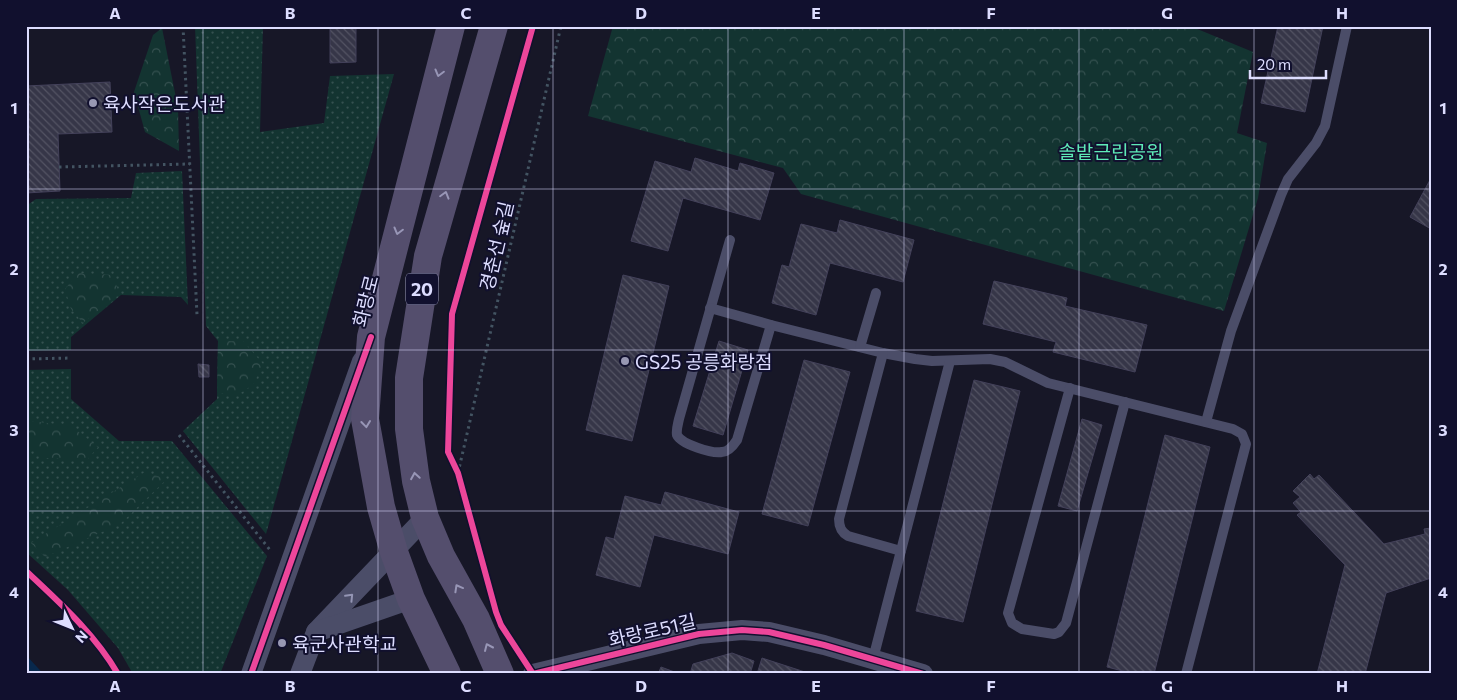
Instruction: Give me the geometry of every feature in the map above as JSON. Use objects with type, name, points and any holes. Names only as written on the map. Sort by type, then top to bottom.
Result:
[{"type":"main road","name":"화랑로","points":[[447,674],[411,599],[394,552],[381,507],[365,419],[371,338],[451,26]]},
{"type":"main road","name":"20","points":[[494,26],[428,256],[416,323],[409,378],[408,429],[416,481],[425,518],[440,556],[476,620],[500,674]]},
{"type":"street","points":[[251,674],[371,338]]},
{"type":"street","points":[[300,674],[316,632],[425,518]]},
{"type":"street","points":[[316,632],[411,599]]},
{"type":"street","name":"화랑로51길","points":[[533,674],[596,667],[699,634],[756,630],[824,645],[923,674]]},
{"type":"lane","points":[[1206,422],[1231,331],[1281,195],[1288,179],[1316,143],[1325,126],[1347,26]]},
{"type":"lane","points":[[730,240],[677,428],[678,436],[686,444],[723,452],[734,445],[771,325]]},
{"type":"lane","points":[[860,347],[876,293]]},
{"type":"lane","points":[[710,308],[884,353],[923,360],[990,359],[1005,362],[1048,383],[1240,432],[1244,436],[1246,444],[1186,674]]},
{"type":"lane","points":[[884,353],[841,509],[839,524],[844,534],[848,536],[901,551]]},
{"type":"lane","points":[[873,660],[950,361]]},
{"type":"lane","points":[[1070,388],[1008,613],[1012,624],[1022,629],[1054,634],[1059,632],[1066,623],[1125,402]]},
{"type":"path","points":[[183,26],[197,315]]},
{"type":"path","points":[[59,166],[190,164]]},
{"type":"path","points":[[26,359],[71,358]]},
{"type":"path","points":[[179,435],[287,572]]},
{"type":"path","points":[[452,459],[461,482]]},
{"type":"green space","points":[[195,26],[263,26],[260,132],[324,123],[330,76],[394,74],[266,534],[183,431],[217,399],[218,341],[206,326]]},
{"type":"green space","name":"솔밭근린공원","points":[[613,26],[1190,26],[1253,52],[1237,133],[1267,143],[1258,198],[1224,311],[801,194],[783,168],[588,116]]},
{"type":"green space","points":[[162,28],[178,108],[179,151],[145,132],[134,92],[153,35]]},
{"type":"green space","points":[[182,171],[188,305],[181,297],[121,295],[71,337],[71,350],[28,351],[26,206],[36,199],[131,198],[136,173]]},
{"type":"green space","points":[[78,273],[113,275],[119,293],[83,323],[71,309],[65,289]]},
{"type":"green space","points":[[218,341],[243,341],[263,364],[253,385],[234,397],[217,392]]},
{"type":"green space","points":[[71,369],[71,399],[119,441],[172,441],[267,556],[220,674],[133,674],[118,648],[68,590],[26,552],[26,370]]},
{"type":"green space","points":[[31,421],[71,426],[98,447],[87,460],[46,458],[26,444]]},
{"type":"green space","points":[[145,472],[167,479],[120,524],[45,557],[31,543]]},
{"type":"building","points":[[330,26],[356,26],[356,62],[330,63]]},
{"type":"building","points":[[1278,26],[1323,26],[1305,112],[1261,103]]},
{"type":"building","points":[[110,82],[112,132],[58,134],[60,191],[26,193],[26,86]]},
{"type":"building","points":[[695,158],[738,171],[740,163],[774,173],[760,220],[683,198],[668,251],[631,241],[655,161],[691,172]]},
{"type":"building","points":[[1431,178],[1431,229],[1410,217]]},
{"type":"building","points":[[840,220],[914,240],[903,282],[830,263],[816,315],[772,303],[782,265],[789,267],[801,224],[837,233]]},
{"type":"building","points":[[623,275],[669,286],[632,441],[586,430]]},
{"type":"building","points":[[994,281],[1067,298],[1065,306],[1147,325],[1135,372],[1053,352],[1056,342],[983,324]]},
{"type":"building","points":[[719,341],[748,350],[723,435],[693,426]]},
{"type":"building","points":[[804,360],[850,372],[808,526],[762,514]]},
{"type":"building","points":[[198,364],[209,365],[209,377],[199,377]]},
{"type":"building","points":[[974,380],[1020,391],[963,622],[916,611]]},
{"type":"building","points":[[1082,419],[1102,425],[1077,511],[1058,506]]},
{"type":"building","points":[[1165,435],[1210,447],[1154,674],[1135,674],[1107,667]]},
{"type":"building","points":[[1310,474],[1314,479],[1319,475],[1384,544],[1425,534],[1424,529],[1431,528],[1431,578],[1386,593],[1365,674],[1317,674],[1345,565],[1297,515],[1301,512],[1293,503],[1300,497],[1293,491]]},
{"type":"building","points":[[665,492],[739,512],[728,554],[654,535],[640,587],[596,575],[606,537],[614,539],[625,496],[661,505]]},
{"type":"building","points":[[732,653],[754,661],[750,674],[690,674],[693,664]]},
{"type":"building","points":[[762,658],[808,673],[808,674],[757,674]]},
{"type":"building","points":[[661,667],[680,674],[658,674]]},
{"type":"waterway","points":[[26,661],[38,674]]},
{"type":"cycle path","points":[[533,26],[452,314],[448,452],[458,473],[496,612],[501,625],[533,674]]},
{"type":"cycle path","points":[[251,674],[371,337]]},
{"type":"cycle path","points":[[26,571],[87,632],[109,659],[118,674]]},
{"type":"cycle path","points":[[533,674],[699,634],[742,630],[769,632],[824,645],[923,674]]},
{"type":"place","name":"육사작은도서관","points":[[93,103]]},
{"type":"place","name":"GS25 공릉화랑점","points":[[625,361]]},
{"type":"place","name":"육군사관학교","points":[[282,643]]}]
